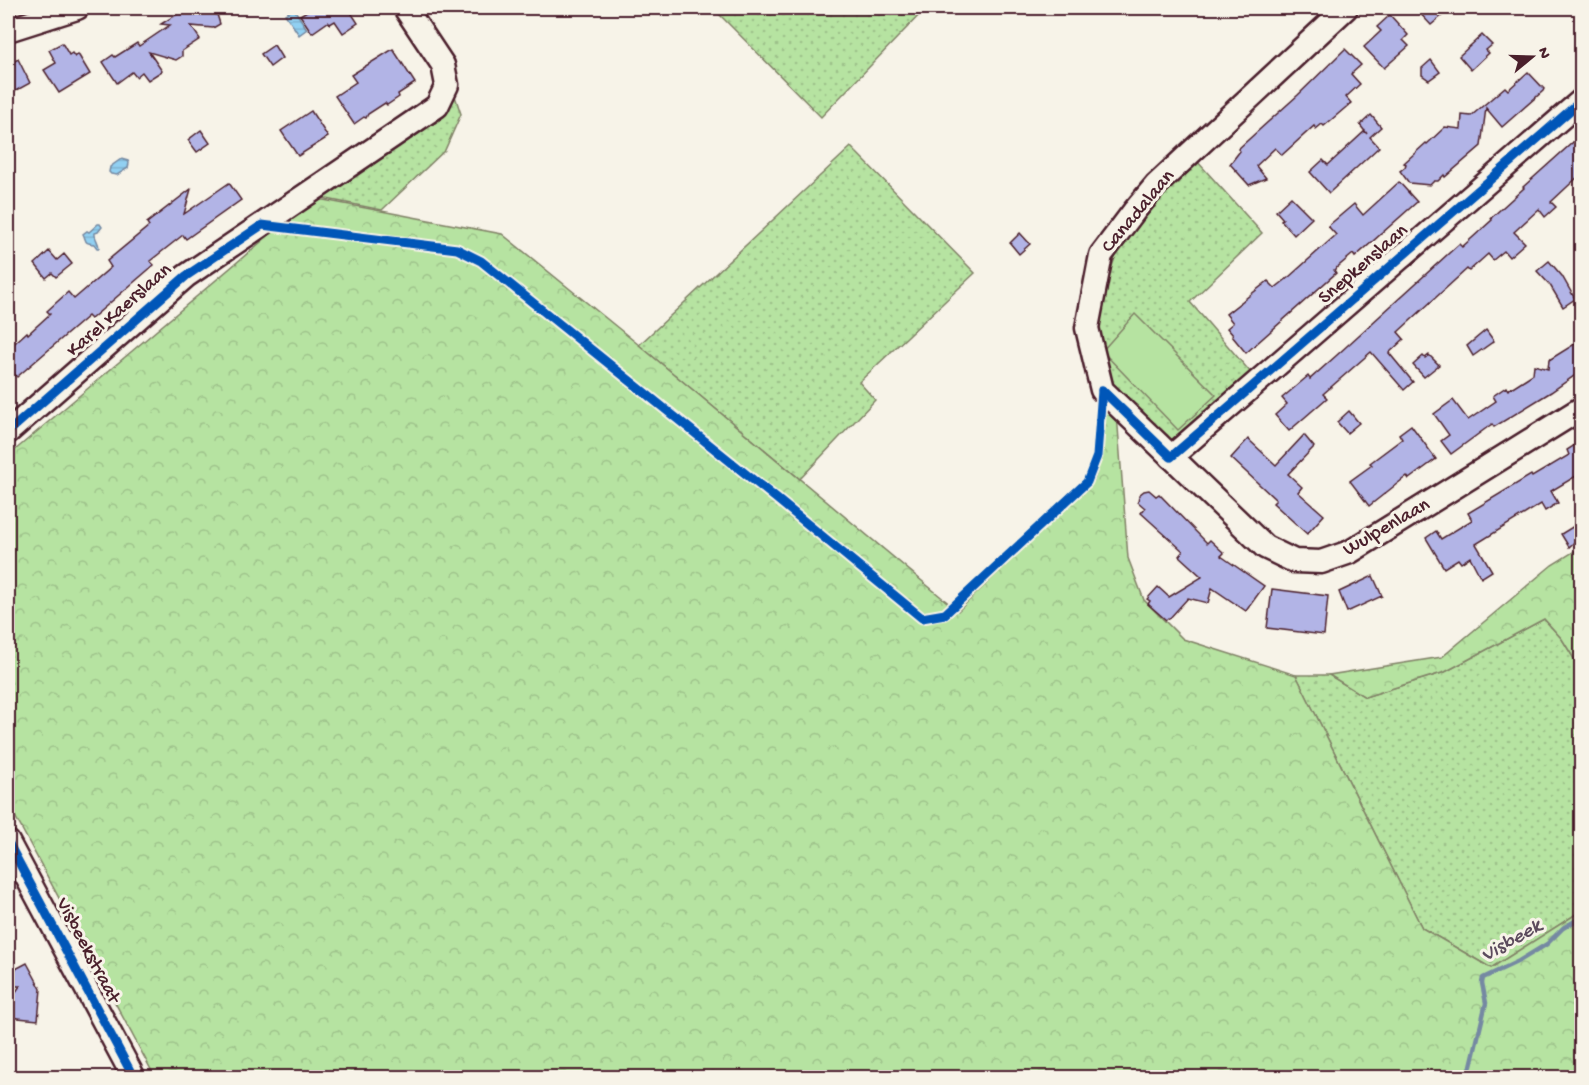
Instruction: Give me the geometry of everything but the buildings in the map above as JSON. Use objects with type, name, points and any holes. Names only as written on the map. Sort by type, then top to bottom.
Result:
[{"type":"street","points":[[8,30],[77,8]]},
{"type":"street","name":"Karel Kaerslaan","points":[[8,432],[186,276],[437,106],[447,85],[443,64],[405,8]]},
{"type":"street","name":"Canadalaan","points":[[1171,458],[1102,390],[1087,328],[1101,255],[1156,185],[1346,8]]},
{"type":"street","name":"Snepkenslaan","points":[[1171,458],[1581,100]]},
{"type":"street","name":"Wulpenlaan","points":[[1171,458],[1265,547],[1293,561],[1322,562],[1350,552],[1581,408]]},
{"type":"street","name":"Visbeekstraat","points":[[8,842],[134,1077]]},
{"type":"green space","points":[[713,8],[926,8],[821,117]]},
{"type":"green space","points":[[455,96],[461,114],[445,150],[382,210],[322,198],[449,106]]},
{"type":"green space","points":[[851,147],[975,273],[859,382],[875,400],[800,479],[639,345]]},
{"type":"green space","points":[[1196,160],[1262,233],[1190,302],[1252,374],[1186,435],[1170,441],[1115,389],[1105,371],[1101,347],[1100,315],[1108,278],[1117,252],[1131,232]]},
{"type":"green space","points":[[313,198],[502,234],[958,611],[1094,480],[1100,454],[1102,408],[1106,403],[1117,414],[1128,558],[1144,600],[1183,639],[1296,675],[1422,928],[1491,968],[1581,911],[1581,1077],[155,1077],[8,803],[8,456]]},
{"type":"green space","points":[[1135,314],[1216,395],[1178,430],[1102,351]]},
{"type":"green space","points":[[1581,547],[1581,670],[1562,639],[1544,619],[1445,672],[1365,697],[1329,675],[1442,657],[1552,565]]},
{"type":"green space","points":[[1544,619],[1562,639],[1581,670],[1581,911],[1491,968],[1422,928],[1296,675],[1329,675],[1365,697],[1445,672]]},
{"type":"water","points":[[294,9],[307,29],[299,35],[285,14]]},
{"type":"water","points":[[121,159],[128,161],[128,168],[117,175],[111,174],[110,167]]},
{"type":"water","points":[[98,224],[102,227],[95,233],[99,246],[97,248],[94,244],[87,242],[83,234]]},
{"type":"waterway","name":"Visbeek","points":[[1466,1078],[1486,1003],[1483,978],[1519,961],[1547,944],[1563,928],[1582,917]]},
{"type":"cycle path","points":[[1102,390],[1171,457],[1582,100]]},
{"type":"cycle path","points":[[8,432],[186,276],[262,225],[457,249],[481,261],[922,618],[945,614],[1087,482],[1097,456],[1102,390]]},
{"type":"cycle path","points":[[8,842],[134,1078]]}]
